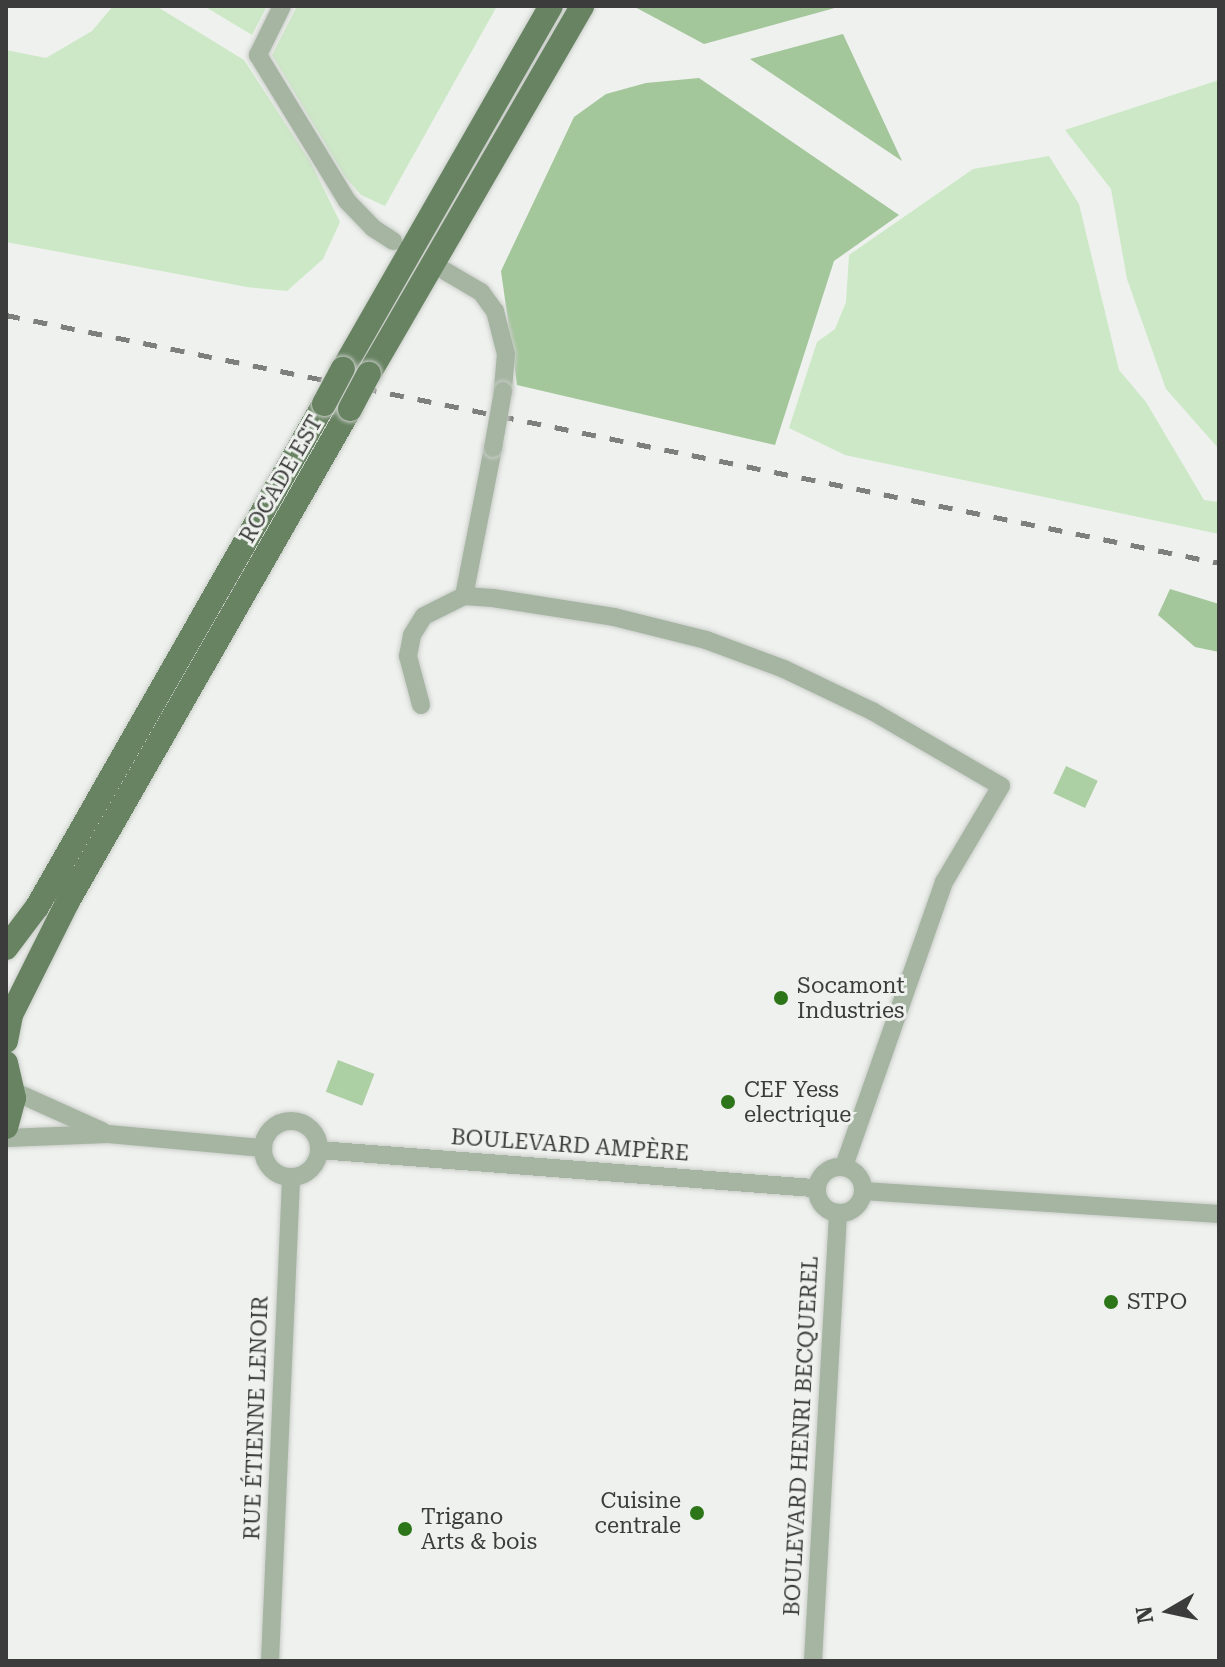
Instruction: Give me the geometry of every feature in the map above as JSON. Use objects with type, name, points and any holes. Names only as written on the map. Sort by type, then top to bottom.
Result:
[{"type":"main road","name":"ROCADE EST","points":[[6,948],[37,907],[551,6]]},
{"type":"main road","points":[[6,1041],[11,1015],[68,901],[582,6]]},
{"type":"main road","points":[[6,1063],[13,1091],[6,1127]]},
{"type":"street","points":[[282,6],[258,55],[347,201],[373,228],[393,241]]},
{"type":"street","points":[[445,271],[481,292],[495,311],[506,354],[503,391],[464,596]]},
{"type":"street","points":[[421,705],[408,656],[412,635],[424,616],[464,596],[614,617],[706,640],[784,669],[872,711],[1001,786],[944,882],[844,1166]]},
{"type":"street","points":[[13,1091],[108,1134]]},
{"type":"street","points":[[291,1121],[308,1126],[314,1133],[319,1150],[307,1172],[291,1177],[268,1165],[263,1148],[274,1126],[291,1121]]},
{"type":"street","points":[[6,1138],[108,1134],[263,1148]]},
{"type":"street","name":"BOULEVARD AMPÈRE","points":[[319,1150],[817,1188]]},
{"type":"street","points":[[844,1166],[860,1178],[863,1191],[852,1210],[838,1213],[825,1207],[817,1188],[829,1169],[844,1166]]},
{"type":"street","name":"RUE ÉTIENNE LENOIR","points":[[270,1661],[291,1177]]},
{"type":"street","points":[[863,1191],[1219,1214]]},
{"type":"street","name":"BOULEVARD HENRI BECQUEREL","points":[[813,1661],[838,1213]]},
{"type":"shaded area","points":[[113,6],[156,6],[244,60],[311,163],[340,222],[323,259],[287,291],[247,287],[6,242],[6,50],[46,58],[92,31]]},
{"type":"shaded area","points":[[204,6],[267,6],[252,35]]},
{"type":"shaded area","points":[[297,6],[497,6],[385,206],[361,195],[346,178],[272,55]]},
{"type":"shaded area","points":[[633,6],[842,6],[704,44]]},
{"type":"shaded area","points":[[843,34],[902,161],[750,59]]},
{"type":"shaded area","points":[[699,78],[899,215],[834,261],[775,445],[517,385],[501,271],[574,117],[606,94],[646,83]]},
{"type":"shaded area","points":[[1219,80],[1219,449],[1166,389],[1127,279],[1111,189],[1065,130]]},
{"type":"shaded area","points":[[1049,156],[1079,204],[1119,370],[1146,402],[1204,500],[1219,502],[1219,534],[845,455],[789,428],[817,342],[835,329],[846,302],[849,255],[973,169]]},
{"type":"shaded area","points":[[1170,589],[1219,604],[1219,652],[1195,647],[1158,615]]},
{"type":"shaded area","points":[[1066,766],[1098,781],[1085,808],[1053,793]]},
{"type":"shaded area","points":[[338,1060],[374,1074],[362,1106],[326,1092]]},
{"type":"railway","points":[[6,315],[1219,563]]},
{"type":"place","name":"Socamont Industries","points":[[781,998]]},
{"type":"place","name":"CEF Yess electrique","points":[[728,1102]]},
{"type":"place","name":"STPO","points":[[1111,1302]]},
{"type":"place","name":"Cuisine centrale","points":[[697,1513]]},
{"type":"place","name":"Trigano Arts & bois","points":[[405,1529]]}]
